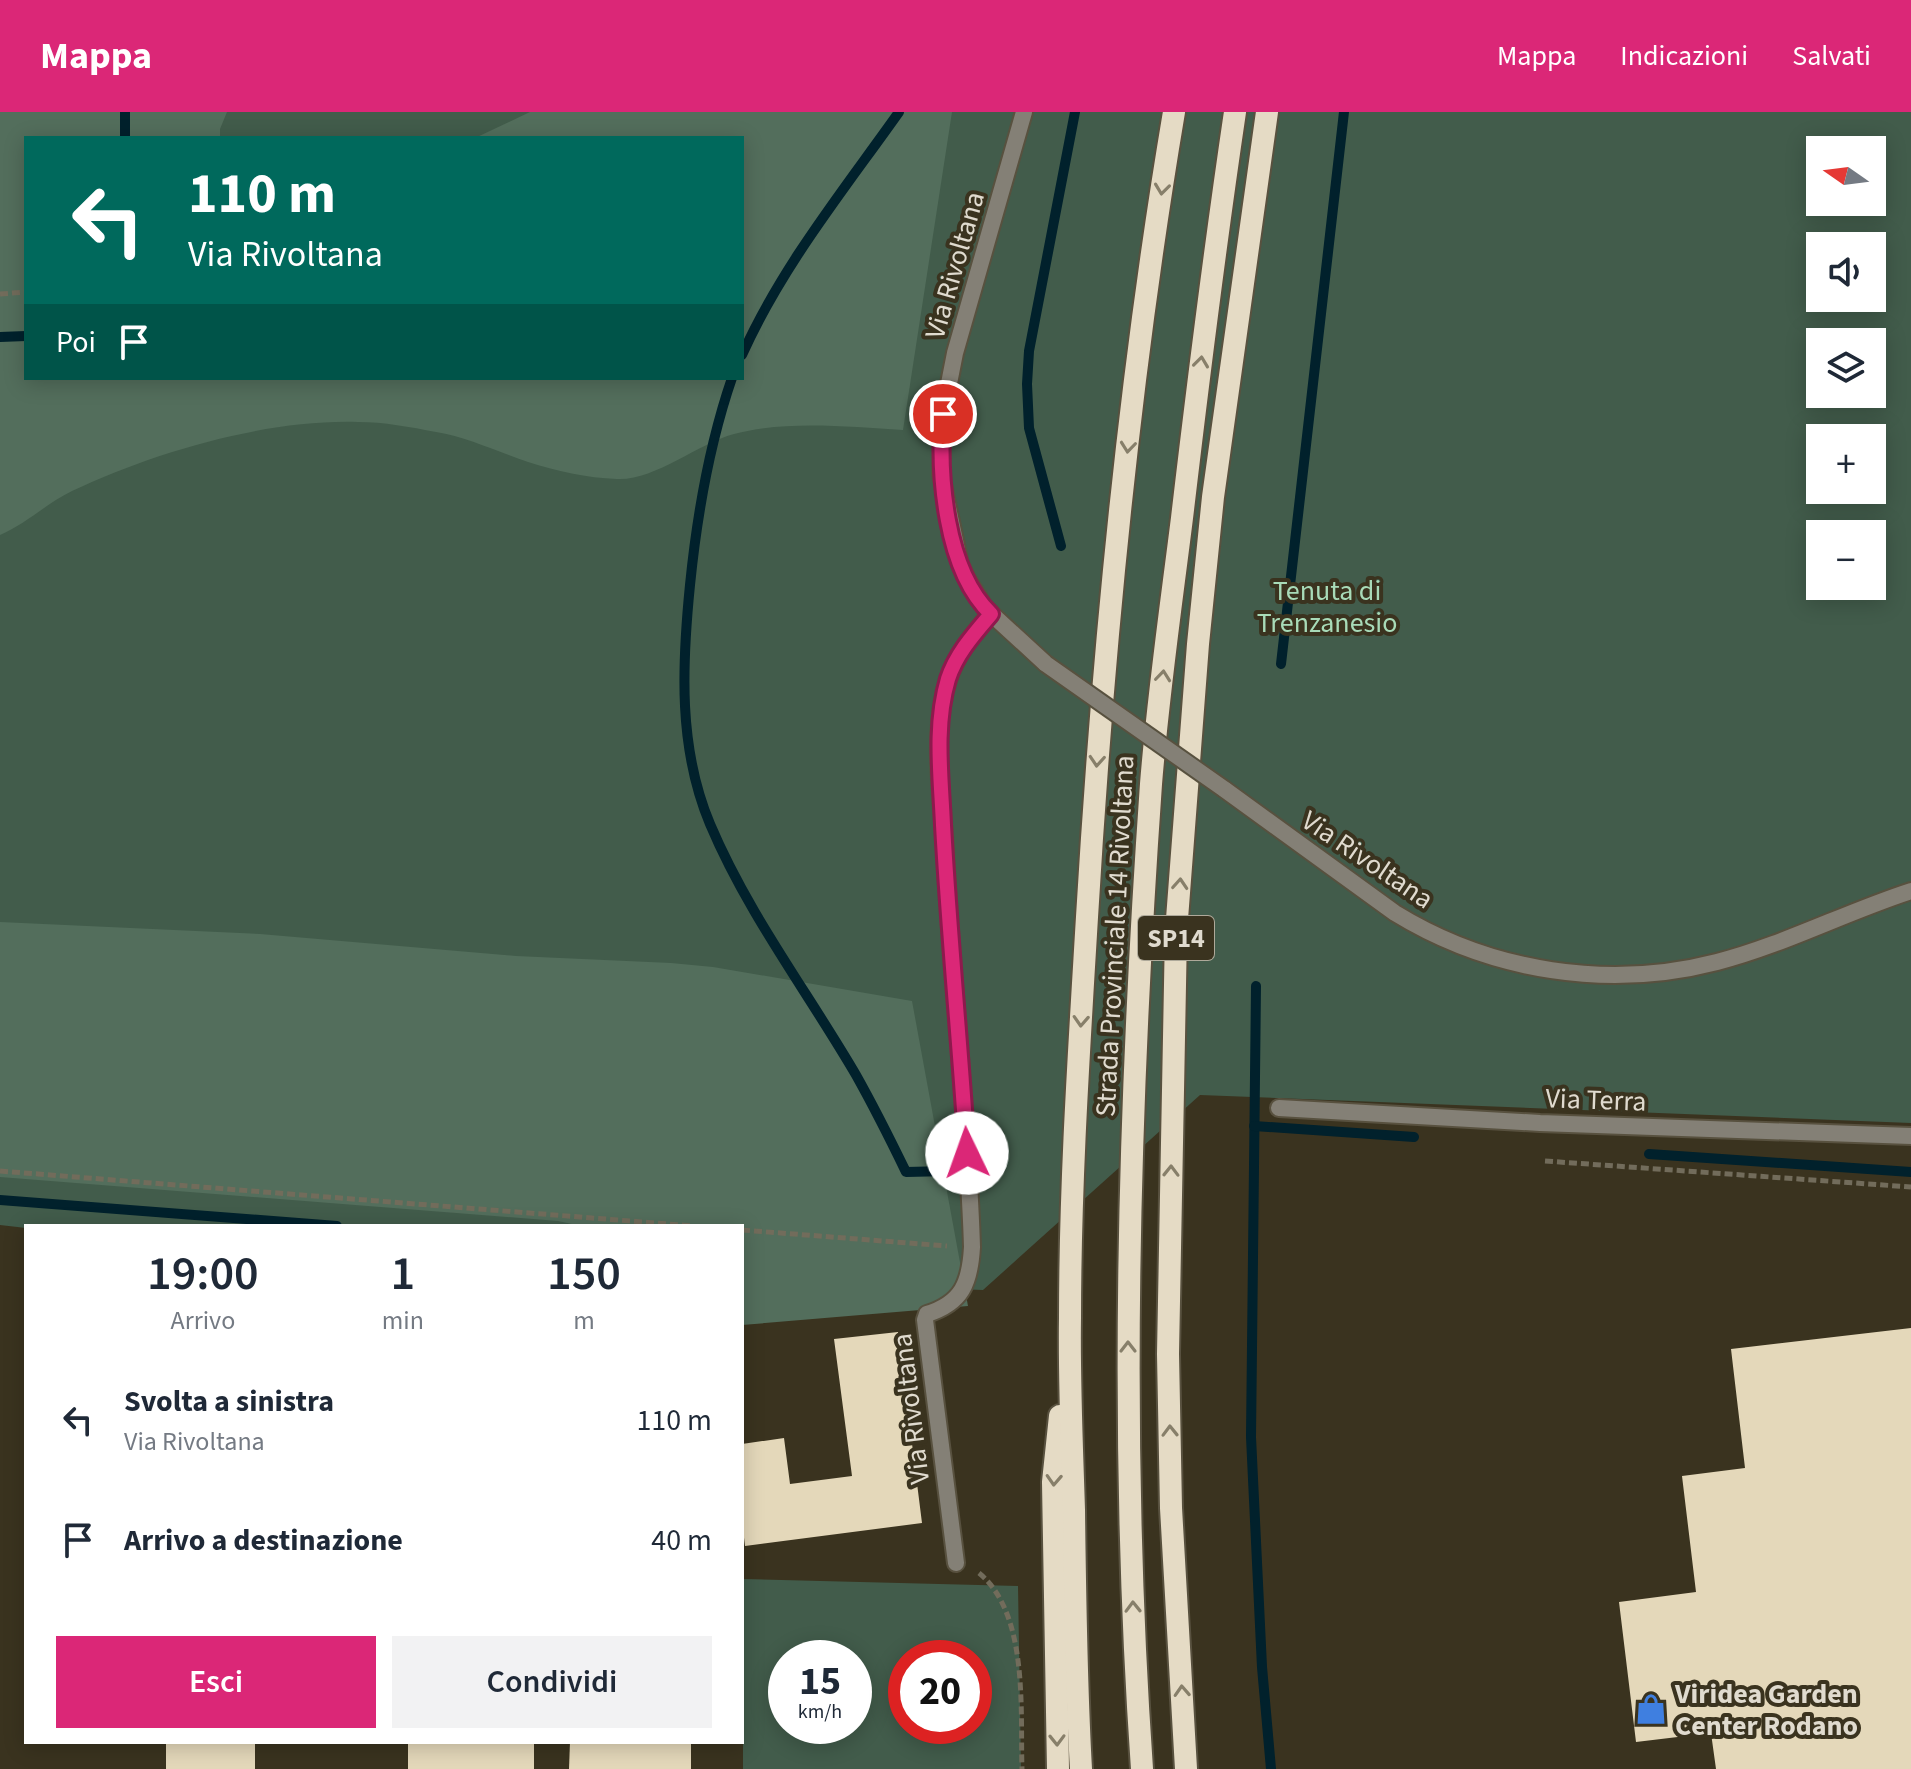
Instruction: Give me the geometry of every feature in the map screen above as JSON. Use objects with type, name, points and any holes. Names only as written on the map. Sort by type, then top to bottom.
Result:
[{"type":"highway","name":"Strada Provinciale 14 Rivoltana","points":[[1081,1769],[1070,1319],[1074,1156],[1098,742],[1134,392],[1174,112]]},
{"type":"highway","name":"Strada Provinciale 14 Rivoltana","points":[[1142,1769],[1134,1662],[1128,1327],[1129,1191],[1141,960],[1153,764],[1217,233],[1235,112]]},
{"type":"highway","name":"SP14","points":[[1186,1769],[1171,1508],[1168,1354],[1176,932],[1198,644],[1213,497],[1267,112]]},
{"type":"highway","points":[[1058,1769],[1053,1482],[1070,1319]]},
{"type":"street","name":"Via Rivoltana","points":[[1024,112],[955,353],[941,439],[943,493],[960,564],[979,601],[1046,664],[1395,913],[1452,942],[1507,960],[1569,973],[1634,976],[1719,961],[1911,891]]},
{"type":"street","name":"Via Rivoltana","points":[[956,1563],[925,1318],[928,1313],[951,1304],[958,1297],[969,1272],[972,1247],[939,737],[951,669],[972,635],[991,614]]},
{"type":"street","name":"Via Terra","points":[[1279,1108],[1540,1123],[1911,1136]]},
{"type":"path","points":[[0,294],[24,292]]},
{"type":"path","points":[[1545,1161],[1911,1187]]},
{"type":"path","points":[[0,1171],[668,1224]]},
{"type":"path","points":[[744,1230],[972,1247]]},
{"type":"path","points":[[956,1563],[981,1574],[995,1592],[1006,1615],[1018,1653],[1022,1769]]},
{"type":"green space","name":"Tenuta di Trenzanesio","points":[[0,112],[1911,112],[1911,1123],[1200,1095],[983,1290],[744,1281],[744,1224],[24,1224],[24,1228],[0,1225]]},
{"type":"green space","points":[[0,112],[227,112],[220,136],[24,136],[24,380],[744,380],[744,136],[479,136],[530,112],[952,112],[903,430],[818,426],[754,430],[720,439],[646,474],[617,479],[561,471],[459,437],[407,427],[358,422],[286,426],[212,441],[138,463],[72,491],[0,535]]},
{"type":"green space","points":[[0,922],[260,934],[516,956],[713,967],[912,1001],[968,1306],[744,1325],[744,1224],[572,1224],[0,1177]]},
{"type":"green space","points":[[744,1579],[1018,1586],[1021,1769],[743,1769]]},
{"type":"building","points":[[1911,1328],[1911,1769],[1716,1769],[1711,1733],[1636,1742],[1619,1602],[1696,1592],[1682,1476],[1745,1468],[1731,1349]]},
{"type":"building","points":[[898,1332],[922,1523],[745,1546],[744,1444],[784,1438],[790,1484],[852,1476],[834,1339]]},
{"type":"building","points":[[166,1744],[255,1744],[255,1769],[166,1769]]},
{"type":"building","points":[[408,1744],[534,1744],[534,1769],[408,1769]]},
{"type":"building","points":[[570,1744],[691,1744],[691,1769],[569,1769]]},
{"type":"waterway","points":[[125,112],[125,136]]},
{"type":"waterway","points":[[744,351],[794,260],[899,112]]},
{"type":"waterway","points":[[1061,546],[1029,428],[1027,384],[1029,351],[1075,112]]},
{"type":"waterway","points":[[1281,664],[1344,112]]},
{"type":"waterway","points":[[0,337],[24,336]]},
{"type":"waterway","points":[[731,380],[705,480],[687,615],[684,676],[692,766],[710,824],[725,857],[779,952],[856,1075],[906,1172],[949,1171]]},
{"type":"waterway","points":[[1256,986],[1251,1437],[1262,1667],[1271,1769]]},
{"type":"waterway","points":[[1254,1126],[1414,1137]]},
{"type":"waterway","points":[[1649,1154],[1911,1172]]},
{"type":"waterway","points":[[0,1200],[311,1224]]},
{"type":"place","name":"Viridea Garden Center Rodano","points":[[1651,1709]]},
{"type":"route","points":[[943,414],[940,452],[943,493],[960,564],[979,601],[991,614],[972,635],[951,669],[939,737],[946,880],[967,1153]]}]
